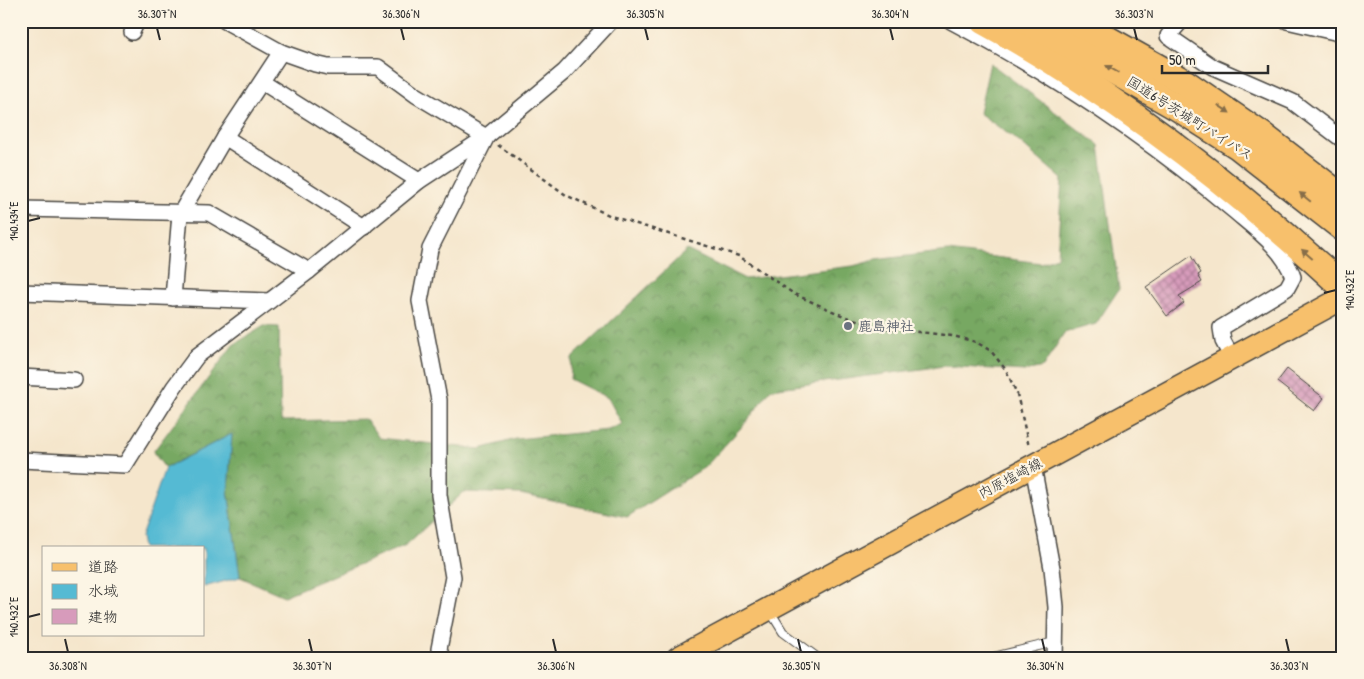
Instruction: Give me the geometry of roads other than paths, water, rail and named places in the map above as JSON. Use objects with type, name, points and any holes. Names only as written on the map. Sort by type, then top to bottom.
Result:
[{"type":"highway","points":[[983,21],[1088,83],[1198,162],[1343,287]]},
{"type":"highway","name":"国道6号茨城町バイパス","points":[[1028,21],[1180,109],[1238,146],[1343,228]]},
{"type":"highway","name":"国道6号茨城町バイパス","points":[[1074,21],[1184,82],[1263,136],[1343,198]]},
{"type":"main road","points":[[1095,21],[1184,82]]},
{"type":"main road","name":"内原塩崎線","points":[[678,658],[1343,298]]},
{"type":"street","points":[[225,21],[281,52],[328,67],[378,67],[416,95],[486,137]]},
{"type":"street","points":[[21,460],[125,465],[174,386],[197,356],[310,270],[419,181],[486,137],[564,72],[611,21]]},
{"type":"street","points":[[952,21],[1036,68],[1152,145],[1199,181],[1282,256],[1293,277],[1287,288],[1221,328],[1223,341],[1232,358]]},
{"type":"street","points":[[1181,21],[1168,36],[1213,67],[1293,102],[1343,140]]},
{"type":"street","points":[[1287,21],[1343,34]]},
{"type":"street","points":[[173,298],[180,214],[225,137],[281,52]]},
{"type":"street","points":[[262,82],[419,181]]},
{"type":"street","points":[[225,137],[364,227]]},
{"type":"street","points":[[442,658],[439,649],[453,577],[439,495],[438,400],[420,301],[430,249],[486,137]]},
{"type":"street","points":[[21,209],[209,214],[310,270]]},
{"type":"street","points":[[21,292],[269,301]]},
{"type":"street","points":[[21,378],[74,380]]},
{"type":"street","points":[[1033,466],[1052,568],[1056,607],[1055,658]]},
{"type":"lane","points":[[768,608],[784,632],[818,658]]},
{"type":"lane","points":[[989,658],[1055,642]]},
{"type":"water","points":[[232,434],[228,491],[240,577],[205,587],[205,546],[143,546],[141,537],[165,468]]},
{"type":"place","name":"鹿島神社","points":[[848,326]]}]
